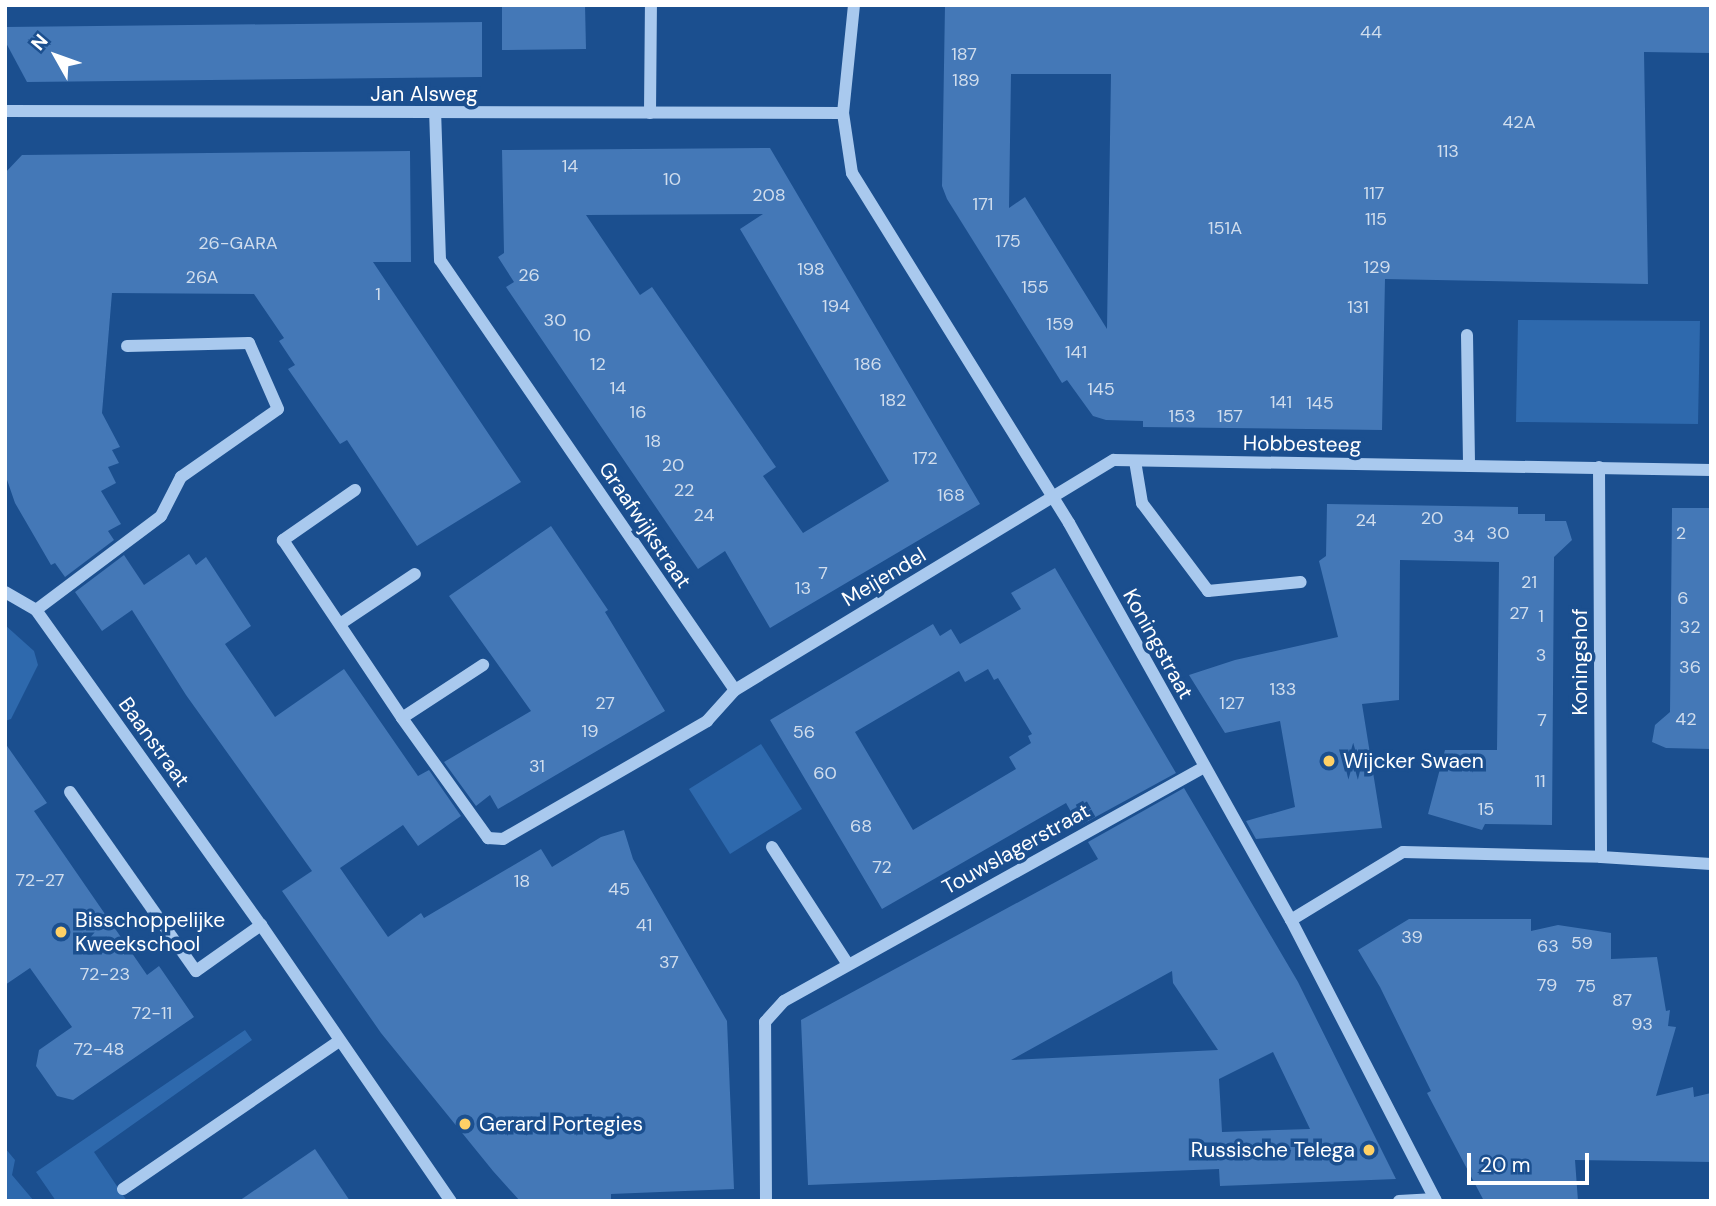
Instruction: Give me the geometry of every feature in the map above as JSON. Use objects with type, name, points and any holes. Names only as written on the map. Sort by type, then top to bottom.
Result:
[{"type":"street","points":[[650,113],[651,5]]},
{"type":"street","name":"Koningstraat","points":[[854,5],[844,113],[852,173],[1052,497],[1290,920],[1435,1200]]},
{"type":"street","name":"Jan Alsweg","points":[[5,111],[844,113]]},
{"type":"street","name":"Graafwijkstraat","points":[[435,113],[440,260],[735,690]]},
{"type":"street","points":[[1467,335],[1469,466]]},
{"type":"street","points":[[36,610],[161,516],[180,477],[278,409],[249,343],[127,346]]},
{"type":"street","name":"Hobbesteeg","points":[[1052,497],[1114,460],[1711,470]]},
{"type":"street","points":[[1135,461],[1142,503],[1209,591],[1301,582]]},
{"type":"street","name":"Koningshof","points":[[1599,467],[1601,858]]},
{"type":"street","points":[[355,490],[283,540],[402,718],[488,838],[503,839],[707,721],[735,690]]},
{"type":"street","name":"Meijendel","points":[[735,690],[1052,497]]},
{"type":"street","points":[[340,624],[415,574]]},
{"type":"street","name":"Baanstraat","points":[[5,592],[36,610],[261,925],[451,1201]]},
{"type":"street","points":[[402,718],[483,665]]},
{"type":"street","name":"Touwslagerstraat","points":[[766,1201],[765,1022],[784,1000],[1204,767]]},
{"type":"street","points":[[70,792],[196,971],[261,925]]},
{"type":"street","points":[[772,848],[847,963]]},
{"type":"street","points":[[1290,920],[1403,852],[1711,864]]},
{"type":"street","points":[[123,1189],[339,1041]]},
{"type":"street","points":[[1399,1201],[1435,1200]]},
{"type":"shaded area","points":[[1518,320],[1700,321],[1698,424],[1516,422]]},
{"type":"shaded area","points":[[5,625],[34,651],[38,665],[11,719],[5,721]]},
{"type":"shaded area","points":[[761,744],[802,809],[730,854],[689,789]]},
{"type":"shaded area","points":[[245,1030],[252,1040],[94,1152],[127,1201],[56,1201],[36,1172]]},
{"type":"shaded area","points":[[5,1148],[15,1160],[12,1175],[34,1201],[5,1201]]},
{"type":"building","points":[[585,5],[586,49],[502,50],[502,7]]},
{"type":"building","points":[[945,5],[1711,5],[1711,53],[1644,52],[1648,284],[1385,279],[1382,430],[1143,427],[1143,421],[1106,420],[1093,416],[1067,380],[1062,383],[947,199],[942,186]],"holes":[[[1011,74],[1111,74],[1107,329],[1025,197],[1009,208]]]},
{"type":"building","points":[[482,22],[482,77],[27,82],[5,41],[5,27]]},
{"type":"building","points":[[770,148],[980,504],[770,628],[725,551],[698,569],[506,287],[514,282],[498,257],[504,253],[502,150]],"holes":[[[763,214],[740,229],[889,481],[803,533],[763,476],[776,467],[652,287],[640,295],[586,215]]]},
{"type":"building","points":[[410,151],[411,262],[373,262],[521,482],[417,546],[347,440],[340,444],[288,369],[295,365],[279,341],[284,338],[254,294],[112,293],[102,413],[120,447],[112,450],[119,463],[108,467],[116,483],[101,491],[121,524],[108,531],[114,540],[65,577],[55,563],[51,565],[15,503],[5,474],[5,173],[22,155]]},
{"type":"building","points":[[1327,504],[1518,507],[1518,514],[1545,514],[1545,521],[1566,521],[1572,540],[1554,557],[1552,825],[1485,824],[1482,830],[1428,814],[1445,750],[1497,750],[1499,562],[1400,560],[1399,700],[1362,704],[1382,828],[1256,839],[1246,821],[1295,807],[1280,721],[1225,733],[1189,675],[1235,660],[1338,637],[1319,561],[1326,556]]},
{"type":"building","points":[[1672,508],[1711,508],[1711,749],[1666,748],[1652,742],[1655,725],[1670,712]]},
{"type":"building","points":[[551,526],[608,610],[605,612],[665,711],[498,809],[490,795],[476,806],[444,762],[531,711],[449,596]]},
{"type":"building","points":[[189,554],[196,565],[206,557],[251,626],[225,644],[275,717],[344,669],[418,776],[429,770],[461,816],[418,846],[403,825],[340,868],[388,937],[421,913],[424,918],[541,849],[552,867],[601,837],[624,830],[633,859],[727,1021],[734,1189],[611,1194],[611,1201],[520,1201],[493,1171],[381,1033],[282,891],[312,871],[186,695],[132,610],[102,631],[75,592],[124,555],[144,585]]},
{"type":"building","points":[[1055,568],[1176,773],[1079,826],[1066,803],[882,909],[770,720],[933,624],[940,636],[951,629],[960,644],[1021,609],[1011,593]],"holes":[[[988,669],[994,680],[998,678],[1032,734],[1028,736],[1031,743],[1009,757],[1016,769],[913,830],[855,732],[959,671],[965,682]]]},
{"type":"building","name":"Bisschoppelijke Kweekschool","points":[[5,743],[47,803],[34,811],[147,975],[159,966],[194,1017],[73,1100],[57,1096],[36,1066],[39,1050],[72,1027],[30,968],[5,985]]},
{"type":"building","points":[[1184,788],[1298,982],[1396,1179],[1220,1186],[1219,1169],[808,1185],[801,1020],[1098,859],[1088,842]],"holes":[[[1172,971],[1173,983],[1218,1050],[1011,1060]],[[1273,1052],[1310,1129],[1222,1132],[1219,1079]]]},
{"type":"building","points":[[1409,919],[1531,919],[1531,931],[1558,925],[1611,933],[1611,959],[1657,957],[1666,1011],[1670,1010],[1668,1026],[1676,1027],[1656,1096],[1693,1087],[1694,1097],[1711,1093],[1711,1162],[1575,1160],[1578,1201],[1484,1201],[1427,1093],[1431,1091],[1380,987],[1358,950]]},
{"type":"building","points":[[315,1149],[350,1201],[239,1201]]},
{"type":"place","name":"Wijcker Swaen","points":[[1329,761]]},
{"type":"place","name":"Bisschoppelijke Kweekschool","points":[[61,932]]},
{"type":"place","name":"Gerard Portegies","points":[[465,1124]]},
{"type":"place","name":"Russische Telega","points":[[1369,1150]]}]
